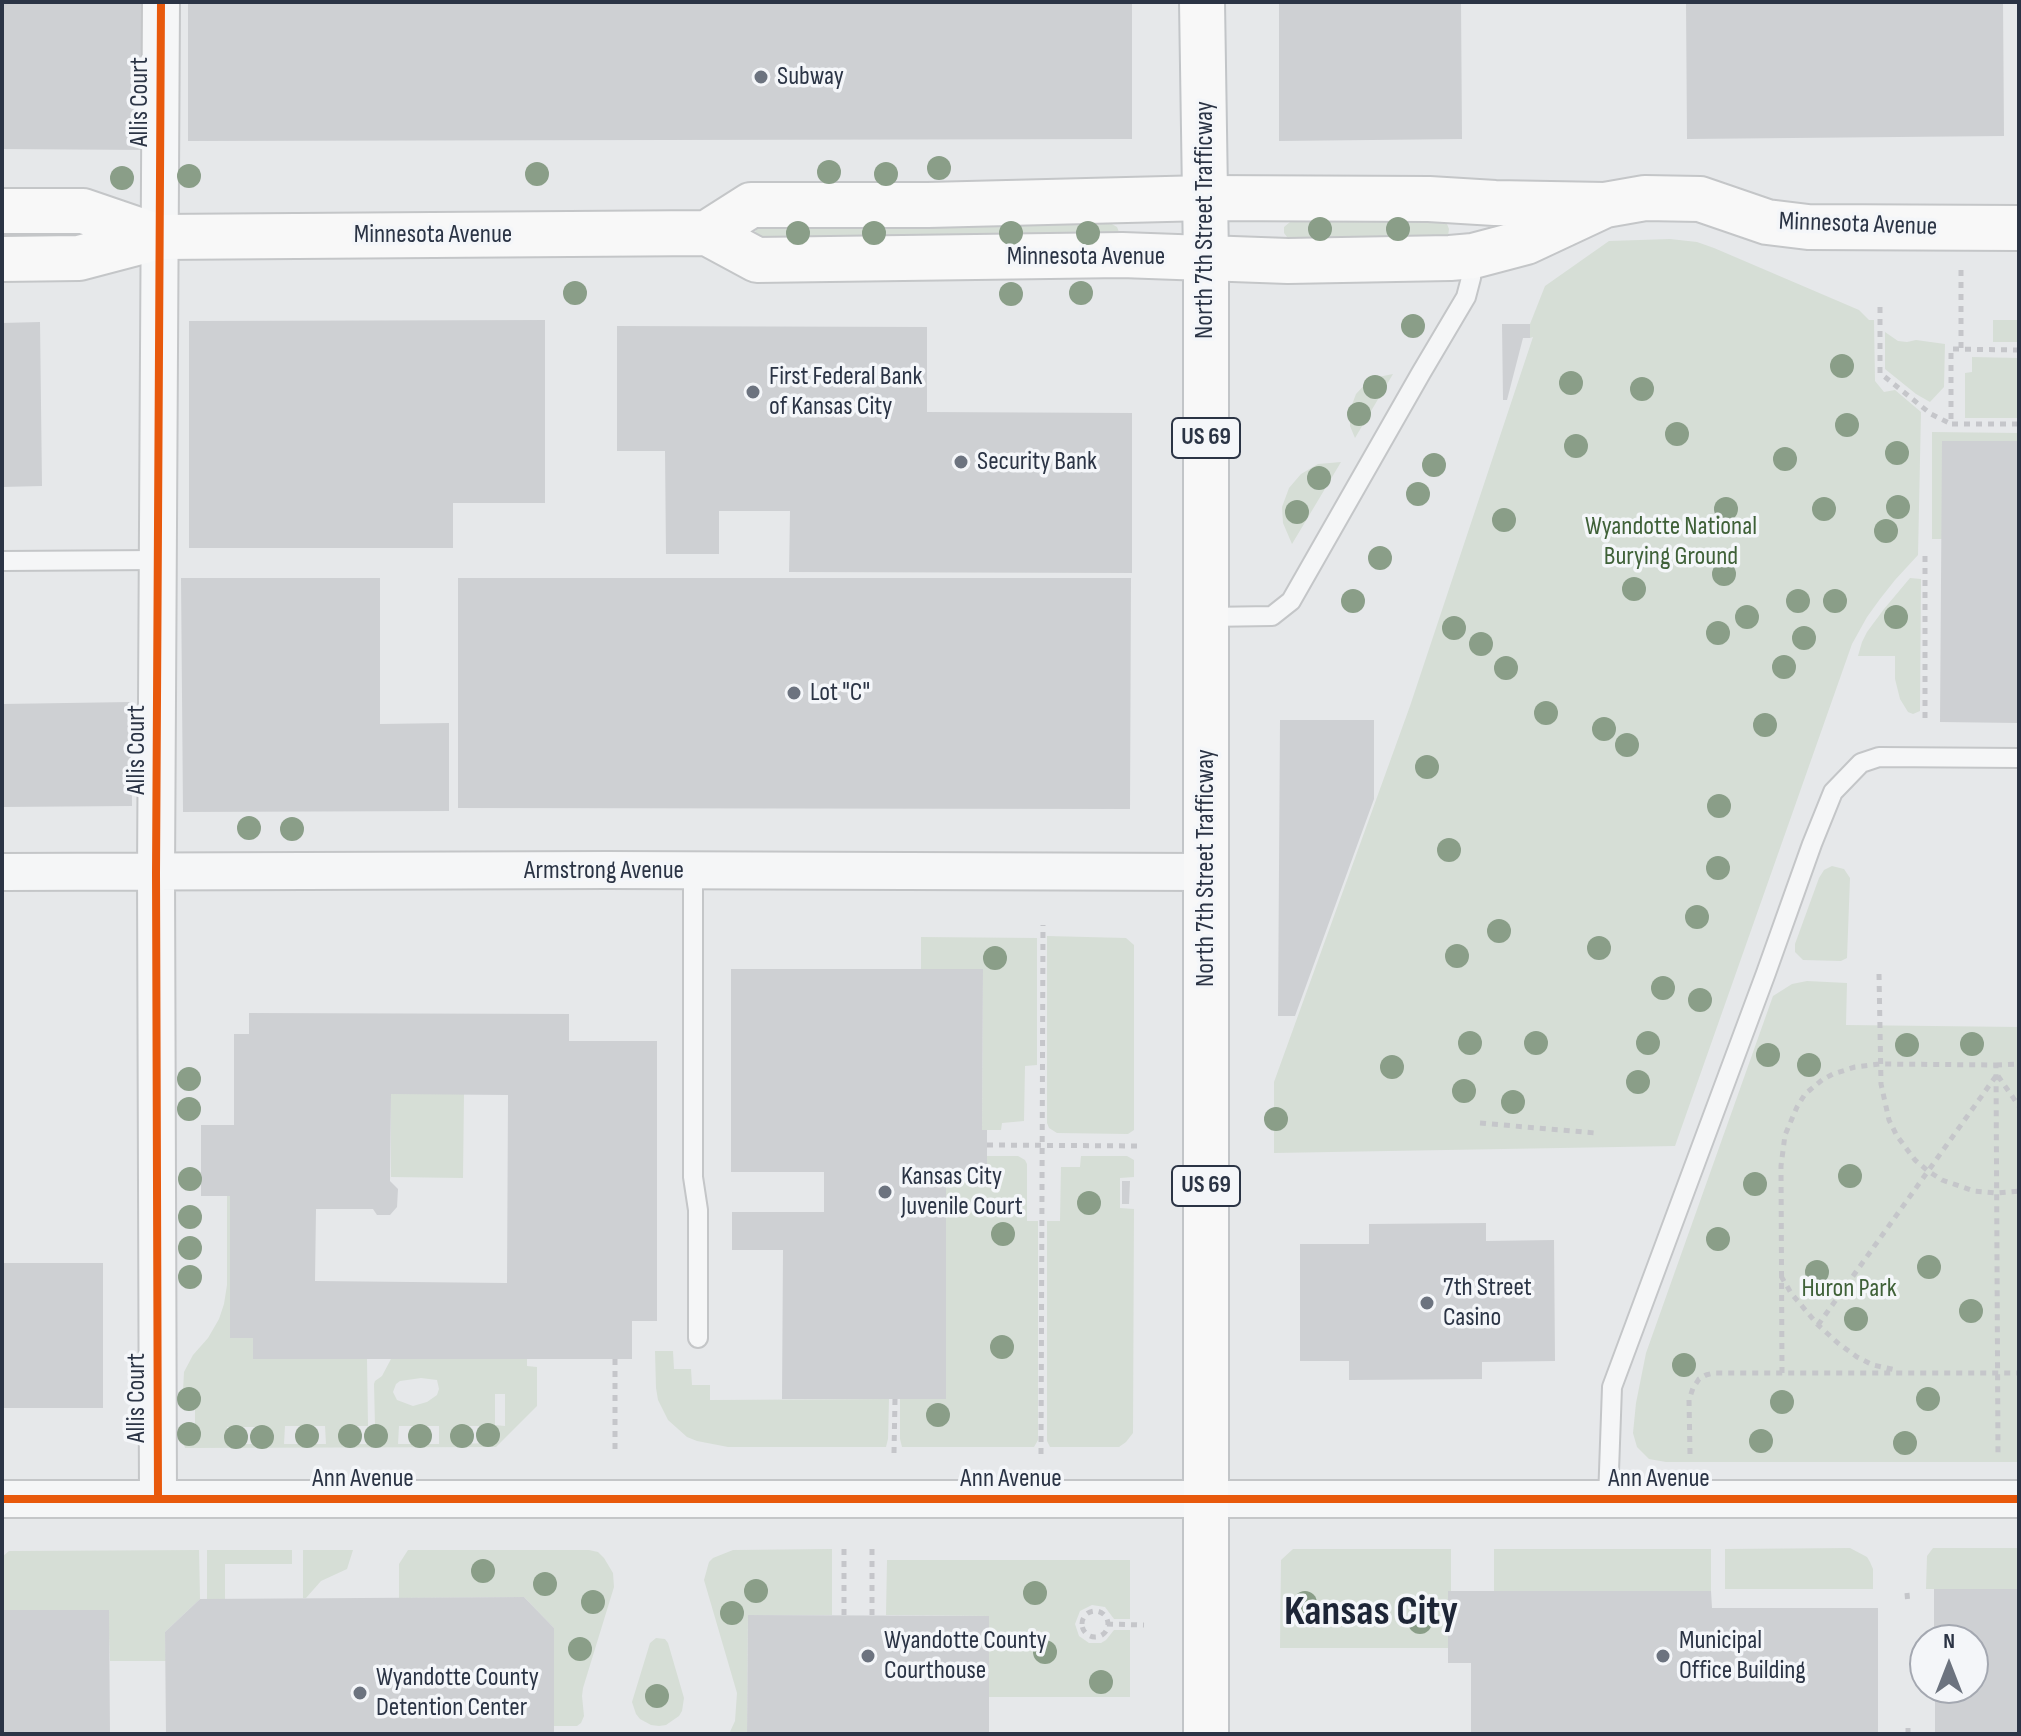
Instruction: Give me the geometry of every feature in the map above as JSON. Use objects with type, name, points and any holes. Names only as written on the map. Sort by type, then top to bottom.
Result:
[{"type":"main road","name":"North 7th Street Trafficway","points":[[1202,2],[1206,198],[1207,617],[1206,1734]]},
{"type":"main road","name":"Minnesota Avenue","points":[[707,233],[751,205],[928,205],[1206,198],[1429,199],[1605,205],[1645,198],[1700,199],[1767,222],[1808,227],[2019,228]]},
{"type":"main road","name":"Minnesota Avenue","points":[[2,259],[79,258],[159,237],[707,233],[757,260],[1122,255],[1288,261],[1473,256],[1526,242],[1605,205]]},
{"type":"main road","name":"Minnesota Avenue","points":[[2,211],[83,211],[159,237]]},
{"type":"street","name":"Allis Court","points":[[158,1499],[156,872],[161,2]]},
{"type":"street","name":"Armstrong Avenue","points":[[2,872],[1206,872]]},
{"type":"street","name":"Ann Avenue","points":[[2,1499],[2019,1499]]},
{"type":"lane","points":[[1207,617],[1272,616],[1291,601],[1466,297],[1473,256]]},
{"type":"lane","points":[[2,561],[158,560]]},
{"type":"lane","points":[[1608,1499],[1612,1387],[1833,792],[1861,763],[1879,757],[2019,758]]},
{"type":"lane","points":[[693,871],[693,1177],[698,1210],[698,1338]]},
{"type":"path","points":[[1961,264],[1961,349]]},
{"type":"path","points":[[1880,307],[1880,373],[1931,414],[1951,424],[2019,424]]},
{"type":"path","points":[[1951,424],[1951,349],[2019,350]]},
{"type":"path","points":[[1925,556],[1925,721]]},
{"type":"path","points":[[1041,1454],[1043,925]]},
{"type":"path","points":[[1879,974],[1881,1084],[1889,1120],[1906,1150],[1928,1171],[1960,1187],[1998,1193],[2019,1191]]},
{"type":"path","points":[[1782,1373],[1781,1166],[1790,1119],[1805,1094],[1833,1074],[1855,1067],[1880,1064],[2019,1064]]},
{"type":"path","points":[[1996,1065],[1998,1455]]},
{"type":"path","points":[[1818,1325],[1997,1075]]},
{"type":"path","points":[[1997,1075],[2019,1106]]},
{"type":"path","points":[[1480,1123],[1595,1133]]},
{"type":"path","points":[[987,1145],[1141,1146]]},
{"type":"path","points":[[1781,1275],[1791,1293],[1839,1344],[1873,1365],[1906,1373]]},
{"type":"path","points":[[615,1359],[615,1453]]},
{"type":"path","points":[[1690,1454],[1691,1393],[1699,1379],[1714,1373],[2019,1373]]},
{"type":"path","points":[[894,1453],[895,1399]]},
{"type":"path","points":[[844,1543],[844,1615]]},
{"type":"path","points":[[872,1543],[872,1615]]},
{"type":"path","points":[[1907,1593],[1908,1605]]},
{"type":"path","points":[[1096,1611],[1104,1615],[1107,1624],[1105,1632],[1093,1637],[1086,1634],[1082,1627],[1085,1616],[1096,1611]]},
{"type":"path","points":[[1107,1624],[1144,1625]]},
{"type":"path","points":[[1908,1725],[1908,1734]]},
{"type":"green space","points":[[1440,221],[1447,224],[1449,229],[1444,239],[1292,239],[1284,233],[1284,227],[1290,222]]},
{"type":"green space","points":[[764,222],[1110,223],[1119,232],[1118,237],[764,241],[755,232],[758,225]]},
{"type":"green space","name":"Wyandotte National Burying Ground","points":[[1670,239],[1697,242],[1714,248],[1859,310],[1869,320],[1874,320],[1875,381],[1884,392],[1895,390],[1921,412],[1918,555],[1880,599],[1852,644],[1675,1146],[1274,1153],[1274,1082],[1410,706],[1533,337],[1530,338],[1530,324],[1545,286],[1609,241]]},
{"type":"green space","points":[[1993,320],[2019,320],[2019,342],[1993,342]]},
{"type":"green space","points":[[1885,332],[1898,341],[1945,344],[1944,387],[1930,402],[1885,369]]},
{"type":"green space","points":[[1972,357],[2019,358],[2019,418],[1965,418],[1965,373],[1972,372]]},
{"type":"green space","points":[[1393,374],[1355,438],[1350,426],[1350,410],[1356,394],[1367,382]]},
{"type":"green space","points":[[1932,432],[2019,433],[2019,441],[1943,441],[1942,539],[1932,539]]},
{"type":"green space","points":[[1341,462],[1292,544],[1283,523],[1282,507],[1289,488],[1301,474],[1318,464]]},
{"type":"green space","points":[[1910,578],[1921,579],[1920,711],[1913,714],[1908,712],[1900,699],[1895,679],[1895,656],[1858,656],[1867,632]]},
{"type":"green space","points":[[1832,866],[1844,869],[1850,878],[1847,958],[1841,961],[1803,960],[1795,952],[1795,944],[1819,878],[1824,870]]},
{"type":"green space","points":[[1047,936],[1126,938],[1134,945],[1134,1130],[1128,1134],[1057,1133],[1049,1128]]},
{"type":"green space","points":[[921,937],[1037,938],[1037,1065],[1025,1066],[1024,1121],[1002,1123],[1001,1130],[982,1130],[983,969],[921,969]]},
{"type":"green space","name":"Huron Park","points":[[1807,981],[1847,983],[1846,1025],[2019,1027],[2019,1462],[1666,1462],[1649,1459],[1637,1447],[1633,1433],[1646,1353],[1773,996],[1792,984]]},
{"type":"green space","points":[[391,1094],[464,1094],[463,1178],[391,1177]]},
{"type":"green space","points":[[987,1156],[1018,1156],[1025,1160],[1027,1221],[1038,1221],[1038,1440],[1034,1447],[902,1447],[900,1399],[946,1173],[987,1173]]},
{"type":"green space","points":[[1081,1156],[1127,1156],[1134,1160],[1134,1177],[1120,1178],[1120,1208],[1134,1209],[1133,1433],[1119,1447],[1050,1447],[1047,1441],[1047,1221],[1060,1221],[1061,1167],[1080,1167]]},
{"type":"green space","points":[[227,1196],[230,1196],[230,1338],[253,1338],[254,1359],[367,1359],[368,1426],[343,1426],[343,1444],[381,1444],[381,1426],[375,1426],[374,1384],[391,1359],[527,1359],[527,1366],[537,1367],[537,1406],[496,1447],[185,1448],[183,1439],[195,1439],[195,1392],[183,1391],[184,1372],[219,1319],[227,1285]],"holes":[[[421,1378],[437,1380],[439,1389],[437,1395],[427,1402],[413,1406],[397,1400],[393,1392],[400,1381]],[[495,1394],[505,1394],[505,1426],[495,1425]],[[285,1426],[325,1426],[326,1444],[284,1444]],[[399,1426],[439,1426],[439,1444],[398,1444]],[[455,1426],[494,1426],[495,1443],[455,1444]],[[227,1427],[268,1427],[268,1444],[227,1444]]]},
{"type":"green space","points":[[655,1351],[673,1351],[674,1369],[691,1369],[692,1385],[710,1385],[710,1400],[889,1399],[886,1447],[728,1447],[687,1437],[668,1420],[658,1400]]},
{"type":"green space","points":[[1850,1548],[1870,1562],[1873,1589],[1725,1589],[1725,1549]]},
{"type":"green space","points":[[1933,1548],[2019,1548],[2019,1589],[1926,1589],[1927,1556]]},
{"type":"green space","points":[[832,1549],[832,1615],[748,1615],[747,1734],[729,1734],[735,1721],[737,1693],[704,1580],[709,1562],[733,1550]]},
{"type":"green space","points":[[1293,1549],[1451,1549],[1448,1648],[1280,1648],[1281,1560]]},
{"type":"green space","points":[[1494,1549],[1711,1549],[1711,1591],[1494,1591]]},
{"type":"green space","points":[[199,1550],[200,1599],[165,1632],[166,1661],[110,1661],[108,1610],[2,1610],[2,1557],[9,1551]]},
{"type":"green space","points":[[207,1550],[292,1550],[292,1564],[225,1564],[225,1599],[207,1599]]},
{"type":"green space","points":[[303,1550],[353,1550],[347,1569],[321,1581],[303,1598]]},
{"type":"green space","points":[[408,1550],[589,1550],[598,1552],[604,1558],[613,1573],[614,1587],[583,1688],[584,1716],[581,1723],[577,1726],[554,1726],[554,1628],[524,1597],[399,1598],[399,1564]]},
{"type":"green space","points":[[887,1560],[1130,1560],[1130,1619],[1114,1619],[1105,1607],[1092,1605],[1080,1611],[1075,1624],[1079,1636],[1089,1643],[1101,1643],[1114,1630],[1130,1630],[1130,1697],[989,1697],[989,1616],[886,1615]]},
{"type":"green space","points":[[656,1638],[665,1639],[668,1643],[684,1698],[679,1716],[659,1726],[640,1719],[632,1702],[650,1643]]},
{"type":"building","points":[[2,2],[150,2],[149,150],[2,149]]},
{"type":"building","points":[[188,2],[1132,2],[1132,139],[188,141]]},
{"type":"building","points":[[1279,2],[1461,2],[1462,139],[1279,141]]},
{"type":"building","points":[[1686,2],[2003,2],[2004,136],[1687,139]]},
{"type":"building","points":[[545,320],[545,503],[453,503],[453,548],[189,548],[189,321]]},
{"type":"building","points":[[40,322],[42,486],[2,487],[2,323]]},
{"type":"building","points":[[1502,324],[1530,324],[1530,338],[1523,338],[1507,400],[1503,400]]},
{"type":"building","name":"Security Bank","points":[[617,326],[927,327],[927,412],[1132,413],[1132,573],[789,572],[790,511],[719,511],[719,554],[666,554],[665,451],[617,451]]},
{"type":"building","points":[[1942,441],[2019,441],[2019,723],[1940,722]]},
{"type":"building","points":[[181,578],[380,578],[380,724],[449,723],[449,811],[183,812]]},
{"type":"building","name":"Lot \"C\"","points":[[458,578],[1131,578],[1130,809],[458,808]]},
{"type":"building","points":[[131,702],[132,806],[2,807],[2,704]]},
{"type":"building","points":[[1280,720],[1374,720],[1374,799],[1295,1016],[1278,1016]]},
{"type":"building","name":"Kansas City Juvenile Court","points":[[731,969],[983,969],[982,1130],[987,1130],[987,1173],[946,1173],[946,1399],[782,1399],[783,1250],[732,1250],[732,1212],[824,1212],[824,1172],[731,1172]]},
{"type":"building","points":[[249,1013],[569,1014],[569,1041],[657,1041],[657,1321],[632,1321],[632,1359],[253,1359],[253,1338],[230,1338],[230,1196],[201,1196],[201,1125],[234,1125],[234,1034],[249,1034]],"holes":[[[391,1094],[508,1095],[507,1283],[315,1281],[316,1209],[373,1209],[377,1215],[390,1215],[397,1207],[398,1189],[390,1181]]]},
{"type":"building","points":[[1122,1181],[1130,1181],[1129,1204],[1122,1204]]},
{"type":"building","name":"7th Street Casino","points":[[1486,1223],[1486,1241],[1554,1240],[1555,1361],[1482,1362],[1482,1379],[1349,1380],[1349,1361],[1300,1361],[1300,1244],[1369,1244],[1369,1224]]},
{"type":"building","points":[[2,1263],[103,1263],[103,1408],[2,1408]]},
{"type":"building","points":[[1934,1589],[2019,1589],[2019,1734],[1935,1734],[1935,1704],[1989,1704],[1989,1624],[1934,1624]]},
{"type":"building","name":"Municipal Office Building","points":[[1448,1591],[1711,1591],[1712,1608],[1878,1608],[1878,1734],[1471,1734],[1471,1663],[1448,1663]]},
{"type":"building","name":"Wyandotte County Detention Center","points":[[524,1597],[554,1628],[554,1734],[166,1734],[165,1632],[200,1599]]},
{"type":"building","points":[[2,1610],[109,1610],[110,1734],[2,1734]]},
{"type":"building","name":"Wyandotte County Courthouse","points":[[748,1615],[989,1616],[989,1734],[747,1734]]},
{"type":"cycle path","points":[[158,1499],[156,872],[161,2]]},
{"type":"cycle path","points":[[2,1499],[2019,1499]]},
{"type":"place","name":"Subway","points":[[761,77]]},
{"type":"place","name":"First Federal Bank of Kansas City","points":[[753,392]]},
{"type":"place","name":"Security Bank","points":[[961,462]]},
{"type":"place","name":"Lot \"C\"","points":[[794,693]]},
{"type":"place","name":"Kansas City Juvenile Court","points":[[885,1192]]},
{"type":"place","name":"7th Street Casino","points":[[1427,1303]]},
{"type":"place","name":"Wyandotte County Courthouse","points":[[868,1656]]},
{"type":"place","name":"Municipal Office Building","points":[[1663,1656]]},
{"type":"place","name":"Wyandotte County Detention Center","points":[[360,1693]]},
{"type":"district","name":"Kansas City","points":[[1371,1613]]}]
